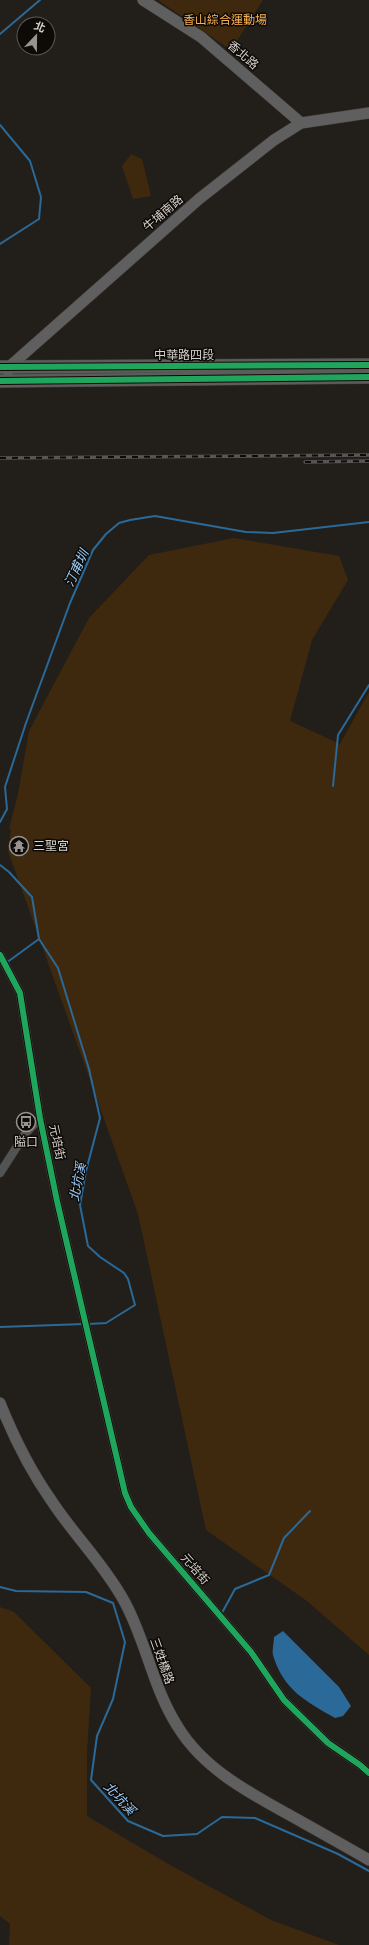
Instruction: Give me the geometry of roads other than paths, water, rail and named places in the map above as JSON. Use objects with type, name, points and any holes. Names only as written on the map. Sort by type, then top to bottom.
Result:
[{"type":"main road","name":"中華路四段","points":[[4,367],[369,365]]},
{"type":"main road","name":"中華路四段","points":[[4,381],[369,377]]},
{"type":"street","name":"香北路","points":[[143,0],[201,37],[301,123]]},
{"type":"street","name":"牛埔南路","points":[[4,367],[199,199],[274,140],[301,123],[369,113]]},
{"type":"street","points":[[4,367],[4,381]]},
{"type":"street","name":"元培街","points":[[0,955],[20,993],[40,1118],[57,1201],[125,1493],[131,1507],[149,1533],[251,1652],[284,1700],[328,1743],[369,1773]]},
{"type":"street","points":[[0,1173],[25,1134],[40,1118]]},
{"type":"street","name":"三姓橋路","points":[[0,1403],[16,1442],[51,1501],[93,1555],[123,1599],[141,1640],[157,1685],[171,1716],[182,1734],[218,1771],[257,1798],[369,1860]]},
{"type":"water","points":[[283,1631],[339,1687],[351,1706],[343,1716],[335,1718],[315,1706],[297,1694],[283,1677],[277,1667],[273,1651],[274,1637]]},
{"type":"waterway","points":[[0,34],[40,0]]},
{"type":"waterway","points":[[0,125],[30,161],[41,197],[39,219],[0,244]]},
{"type":"waterway","name":"汀甫圳","points":[[0,822],[7,809],[5,787],[26,723],[70,603],[93,550],[106,534],[119,523],[155,516],[246,532],[273,533],[369,522]]},
{"type":"waterway","points":[[333,786],[338,735],[369,685]]},
{"type":"waterway","name":"北坑溪","points":[[0,865],[9,872],[32,897],[39,939],[58,968],[89,1069],[100,1118],[86,1171],[80,1205],[88,1246],[100,1257],[124,1273],[128,1279],[135,1305],[106,1323],[89,1324]]},
{"type":"waterway","points":[[6,963],[39,939]]},
{"type":"waterway","name":"北坑溪","points":[[0,1327],[84,1324]]},
{"type":"waterway","points":[[223,1611],[235,1589],[269,1575],[284,1538],[310,1511]]},
{"type":"waterway","name":"北坑溪","points":[[0,1587],[16,1591],[86,1592],[113,1603],[125,1642],[113,1699],[97,1736],[91,1780],[128,1821],[163,1836],[197,1834],[222,1817],[255,1818],[338,1854],[369,1871]]},
{"type":"railway","points":[[0,458],[369,455]]},
{"type":"railway","points":[[305,462],[369,461]]},
{"type":"place","name":"三聖宮","points":[[19,846]]},
{"type":"place","name":"隘口","points":[[26,1122]]},
{"type":"park label","name":"香山綜合運動場","points":[[225,20]]}]
